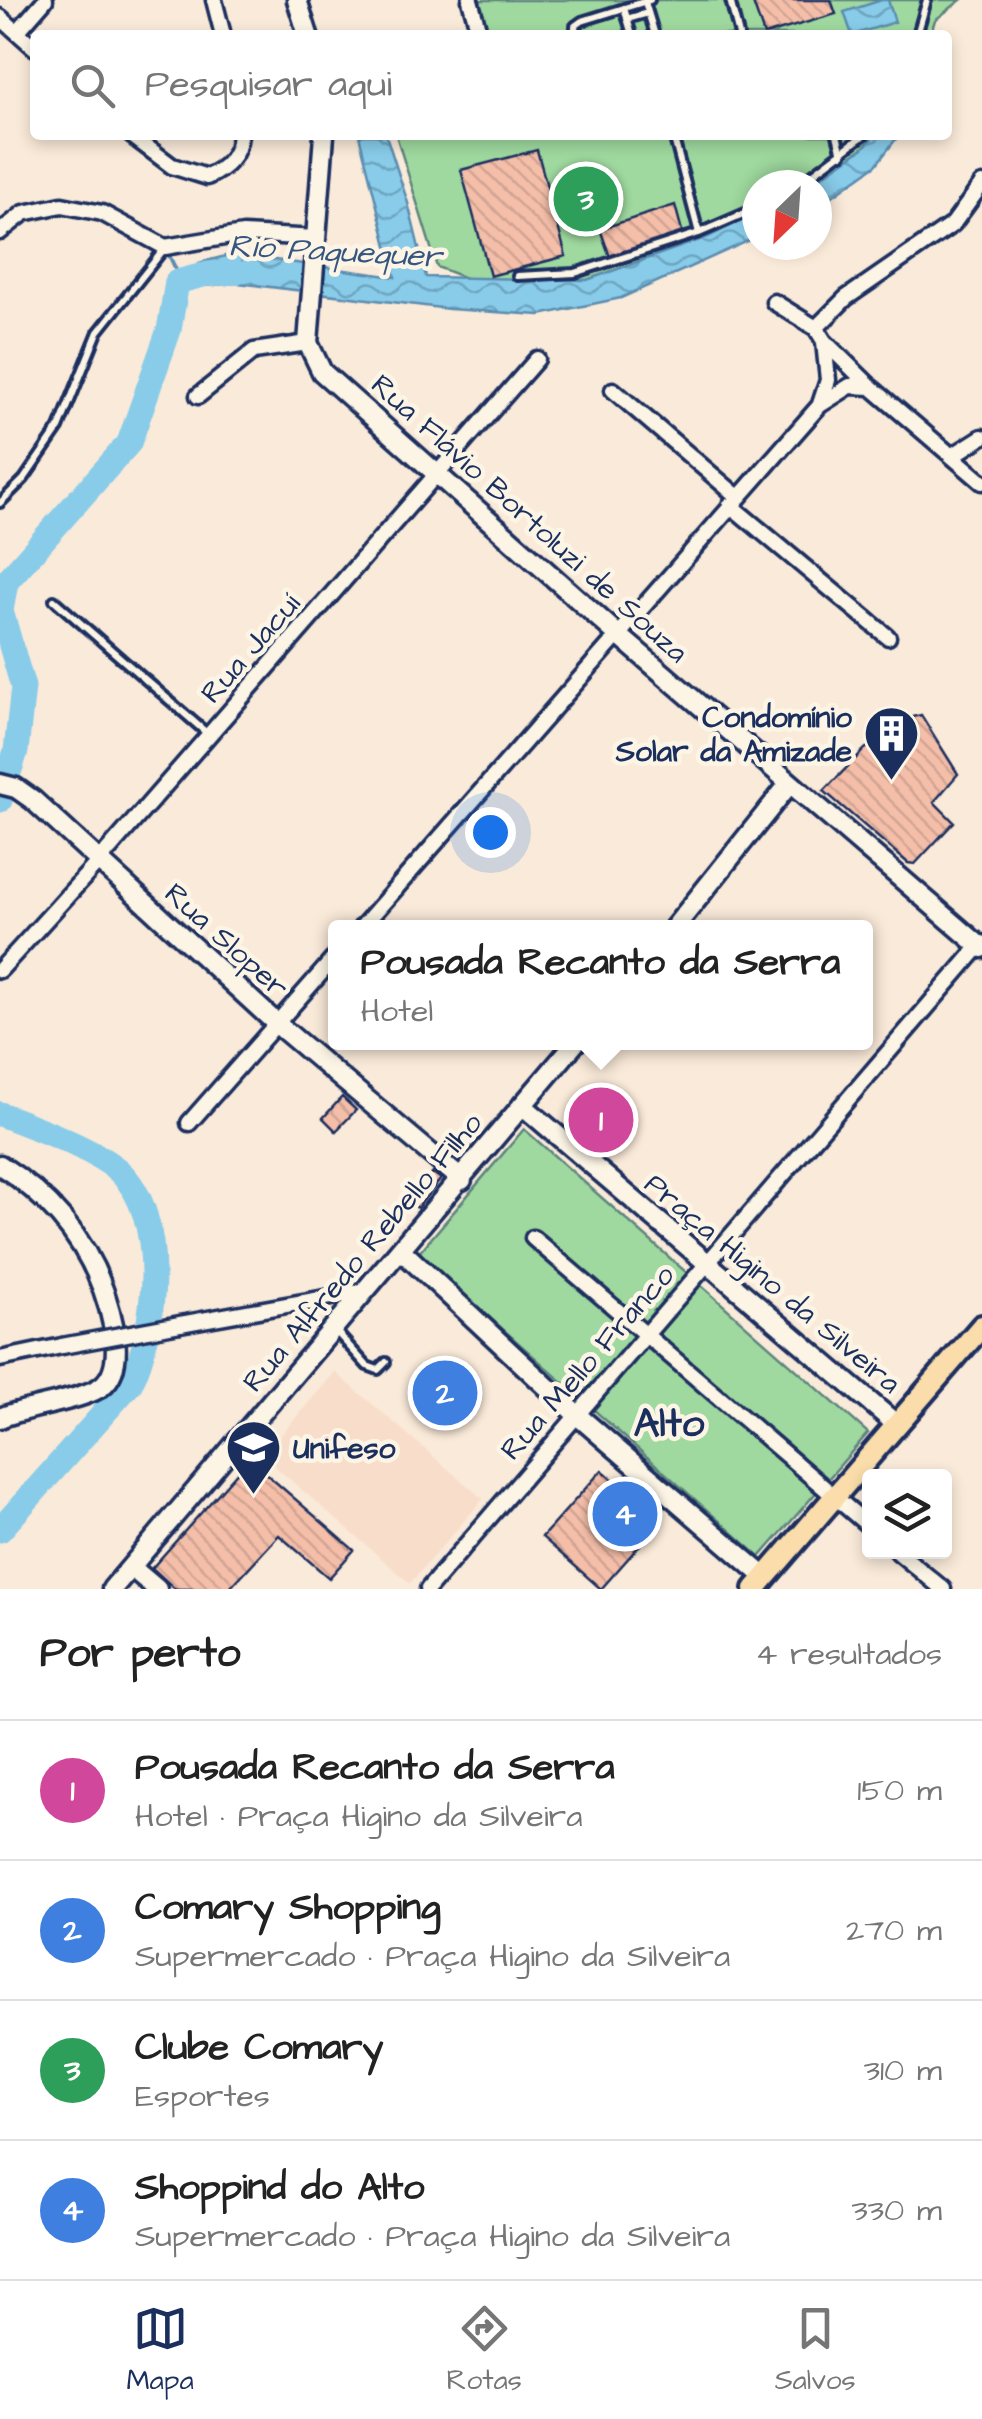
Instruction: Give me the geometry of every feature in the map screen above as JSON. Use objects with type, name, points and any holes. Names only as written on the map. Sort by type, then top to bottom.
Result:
[{"type":"main road","points":[[760,1583],[982,1326]]},
{"type":"street","points":[[18,32],[45,0]]},
{"type":"street","points":[[214,0],[222,30]]},
{"type":"street","points":[[297,0],[306,30]]},
{"type":"street","points":[[470,0],[479,30]]},
{"type":"street","points":[[0,17],[30,43]]},
{"type":"street","points":[[138,140],[172,166],[207,177],[224,169],[234,157],[239,140]]},
{"type":"street","points":[[198,396],[254,351],[308,342],[324,140]]},
{"type":"street","points":[[820,405],[828,380],[820,335],[846,298],[953,224],[982,184]]},
{"type":"street","points":[[1,227],[24,213],[62,204],[102,212],[165,246],[243,234],[316,238]]},
{"type":"street","points":[[774,302],[820,335],[871,386],[982,482]]},
{"type":"street","name":"Rua Flávio Bortoluzi de Souza","points":[[308,342],[322,372],[440,473],[616,634],[981,945]]},
{"type":"street","name":"Rua Jacuí","points":[[0,970],[210,736],[536,359]]},
{"type":"street","points":[[368,920],[820,405],[850,386],[871,386]]},
{"type":"street","points":[[614,390],[888,637]]},
{"type":"street","points":[[952,456],[982,436]]},
{"type":"street","points":[[680,920],[790,782]]},
{"type":"street","name":"Rua Sloper","points":[[8,786],[34,800],[277,1024],[462,1180]]},
{"type":"street","name":"Rua Mello Franco","points":[[428,1589],[981,945]]},
{"type":"street","points":[[189,1123],[328,965]]},
{"type":"street","name":"Rua Alfredo Rebello Filho","points":[[112,1589],[569,1050]]},
{"type":"street","name":"Praça Higino da Silveira","points":[[522,1105],[898,1425]]},
{"type":"street","points":[[0,1165],[28,1182],[79,1238],[104,1288],[116,1355],[102,1386],[0,1418]]},
{"type":"street","points":[[533,1238],[862,1520]]},
{"type":"street","points":[[401,1250],[760,1583]]},
{"type":"street","points":[[0,1360],[365,1291]]},
{"type":"street","points":[[907,1559],[943,1589]]},
{"type":"street","points":[[132,1567],[157,1589]]},
{"type":"lane","points":[[730,0],[738,30]]},
{"type":"lane","points":[[918,30],[927,0]]},
{"type":"lane","points":[[576,30],[578,22],[648,1],[653,30]]},
{"type":"lane","points":[[624,8],[630,30]]},
{"type":"lane","points":[[627,19],[648,13]]},
{"type":"lane","points":[[673,140],[699,233]]},
{"type":"lane","points":[[838,140],[842,154]]},
{"type":"lane","points":[[819,170],[858,140]]},
{"type":"lane","points":[[518,276],[575,273],[699,233],[742,214]]},
{"type":"lane","points":[[0,503],[24,479],[58,428],[98,332],[165,246]]},
{"type":"lane","points":[[54,600],[210,736]]},
{"type":"lane","points":[[333,1328],[367,1366],[378,1370],[386,1362]]},
{"type":"shaded area","points":[[335,1372],[483,1499],[410,1583],[263,1456]]},
{"type":"green space","points":[[469,0],[961,0],[935,20],[932,30],[478,30]]},
{"type":"green space","points":[[398,140],[870,140],[831,170],[742,170],[742,220],[708,237],[587,280],[471,280],[437,267]]},
{"type":"green space","points":[[524,1129],[868,1433],[760,1557],[418,1254]]},
{"type":"water","points":[[888,0],[895,22],[869,30],[850,30],[844,12]]},
{"type":"water","points":[[360,140],[388,140],[426,277],[587,280],[708,237],[742,220],[742,244],[621,298],[540,315],[449,309],[238,283],[204,286],[199,263],[233,254],[395,277]]},
{"type":"water","points":[[870,140],[895,140],[876,165],[832,196],[831,170]]},
{"type":"building","points":[[752,0],[831,0],[836,14],[781,30],[762,30]]},
{"type":"building","points":[[537,150],[566,256],[490,276],[461,170]]},
{"type":"building","points":[[675,205],[683,235],[610,257],[600,229]]},
{"type":"building","name":"Condomínio Solar da Amizade","points":[[921,715],[958,774],[934,802],[954,822],[915,864],[908,863],[824,791],[865,749],[910,718]]},
{"type":"building","points":[[342,1097],[356,1110],[336,1131],[323,1118]]},
{"type":"building","points":[[433,1173],[441,1179],[417,1208],[409,1201]]},
{"type":"building","name":"Unifeso","points":[[249,1459],[354,1550],[329,1578],[279,1535],[229,1589],[175,1589],[152,1568]]},
{"type":"building","points":[[602,1470],[661,1521],[601,1589],[542,1537]]},
{"type":"waterway","points":[[168,253],[177,282]]},
{"type":"waterway","name":"Rio Paquequer","points":[[0,800],[16,751],[23,687],[1,611],[6,582],[129,443],[169,330],[177,282],[235,272]]},
{"type":"waterway","name":"Rio Paquequer","points":[[0,1114],[79,1146],[119,1171],[135,1191],[145,1215],[153,1274],[147,1335],[130,1384],[0,1530]]},
{"type":"place","name":"Clube Comary","points":[[586,199]]},
{"type":"place","name":"Condomínio Solar da Amizade","points":[[891,783]]},
{"type":"place","name":"Pousada Recanto da Serra","points":[[601,1120]]},
{"type":"place","name":"Comary Shopping","points":[[445,1393]]},
{"type":"place","name":"Unifeso","points":[[254,1497]]},
{"type":"place","name":"Shoppind do Alto","points":[[625,1514]]},
{"type":"district","name":"Alto","points":[[669,1422]]}]
